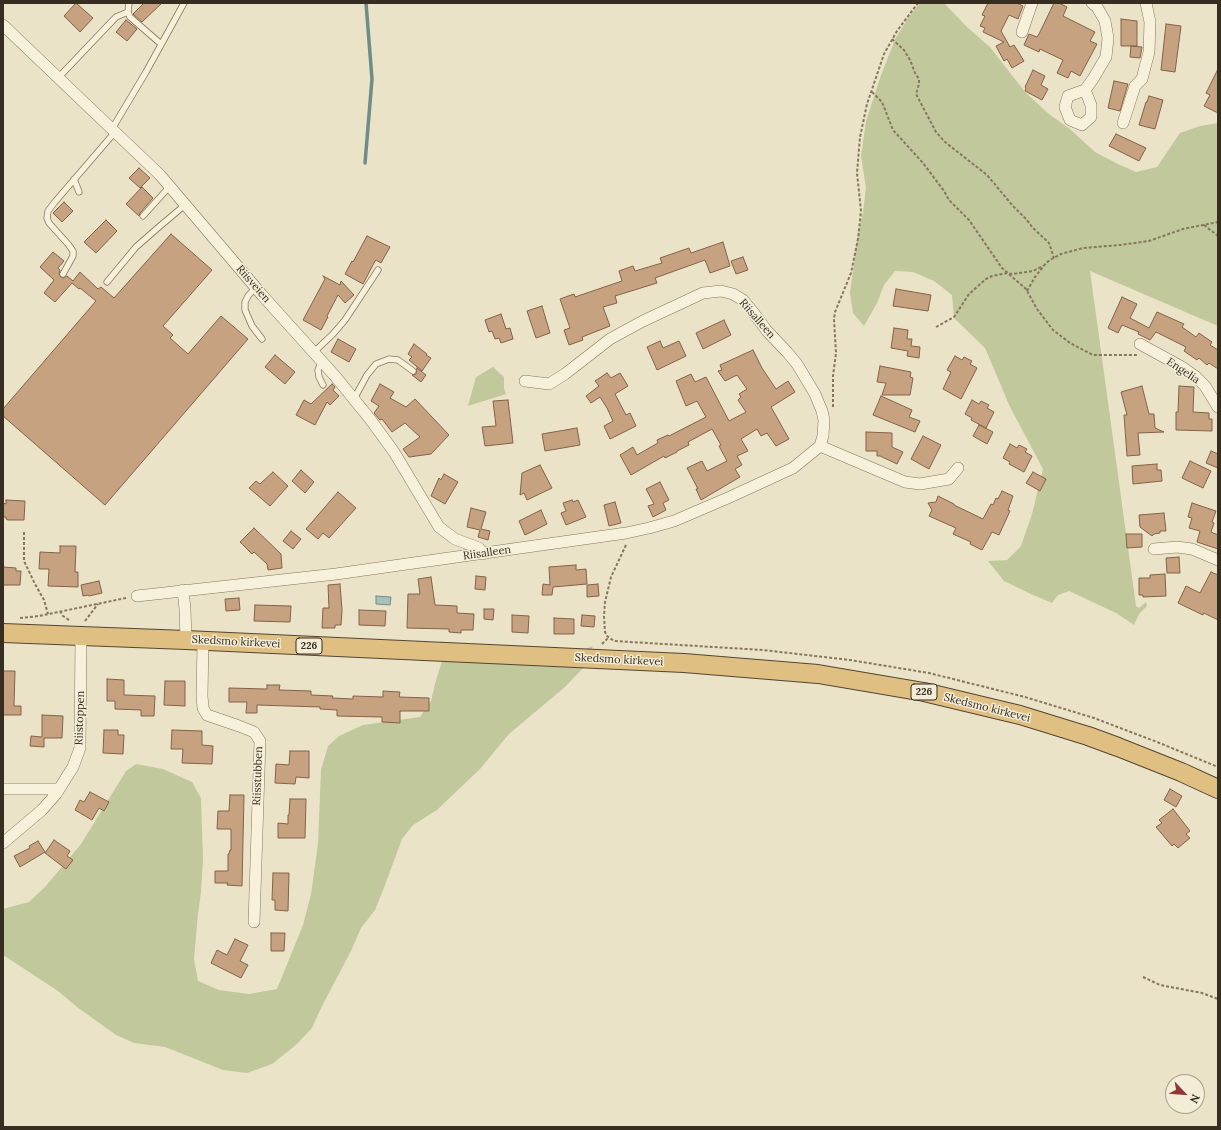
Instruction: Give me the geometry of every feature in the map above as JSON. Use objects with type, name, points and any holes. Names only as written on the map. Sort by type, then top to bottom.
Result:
[{"type":"highway","name":"Skedsmo kirkevei","points":[[3,633],[79,626],[195,640],[711,665],[790,671],[847,678],[944,696],[1041,721],[1118,747],[1182,772],[1218,789]]},
{"type":"street","points":[[1022,32],[1032,3]]},
{"type":"street","points":[[1085,90],[1106,57],[1108,38],[1105,21],[1097,7],[1092,3]]},
{"type":"street","points":[[1123,123],[1135,86],[1142,79],[1149,52],[1150,22],[1146,3]]},
{"type":"street","name":"Riisveien","points":[[3,25],[139,154],[170,186],[256,288],[323,362],[354,399],[394,452],[439,527],[455,539],[479,548],[483,554]]},
{"type":"street","name":"Riisalleen","points":[[137,596],[336,574],[626,533],[674,521],[793,468],[820,446],[824,425],[822,411],[816,394],[797,364],[766,331],[743,300],[733,294],[721,291],[703,293],[643,320],[610,339],[565,374],[549,384],[525,381]]},
{"type":"street","name":"Engelia","points":[[1140,344],[1196,376],[1205,386],[1218,407]]},
{"type":"street","points":[[820,446],[905,482],[920,484],[949,479],[958,468]]},
{"type":"street","points":[[1154,549],[1177,547],[1192,549],[1218,560]]},
{"type":"street","points":[[183,590],[186,625],[195,640]]},
{"type":"street","name":"Riistoppen","points":[[3,843],[42,810],[59,789],[73,768],[80,748],[79,626]]},
{"type":"street","name":"Riisstubben","points":[[195,640],[203,708],[207,715],[254,732],[260,741],[254,922]]},
{"type":"street","points":[[3,789],[59,789]]},
{"type":"lane","points":[[129,3],[128,12],[130,16],[161,44]]},
{"type":"lane","points":[[63,274],[74,256],[73,251],[49,223],[47,218],[48,211],[113,130],[184,3]]},
{"type":"lane","points":[[58,78],[116,17],[128,12]]},
{"type":"lane","points":[[74,180],[79,192]]},
{"type":"lane","points":[[143,216],[170,186]]},
{"type":"lane","points":[[107,282],[136,247],[185,205]]},
{"type":"lane","points":[[314,352],[345,320],[378,270]]},
{"type":"lane","points":[[256,288],[248,296],[245,302],[245,310],[252,326],[262,339]]},
{"type":"lane","points":[[354,399],[367,375],[376,364],[389,359],[398,360],[413,371]]},
{"type":"lane","points":[[323,362],[318,370],[319,377],[323,385]]},
{"type":"path","points":[[824,425],[832,415],[833,408],[833,376],[836,353],[835,312],[851,273],[858,239],[861,211],[857,173],[858,149],[871,92],[884,54],[918,3]]},
{"type":"path","points":[[892,40],[904,50],[910,60],[920,84],[916,94],[936,132],[945,142],[987,175],[1033,228],[1049,244],[1054,258]]},
{"type":"path","points":[[871,92],[882,102],[893,130],[923,163],[949,200],[969,220],[981,240],[1002,268],[1014,277],[1027,291],[1053,330],[1062,338],[1093,355],[1116,354],[1140,356],[1156,353]]},
{"type":"path","points":[[1027,291],[1035,277],[1044,266],[1062,254],[1083,248],[1120,245],[1153,240],[1183,229],[1218,222]]},
{"type":"path","points":[[1204,225],[1218,236]]},
{"type":"path","points":[[936,327],[954,318],[969,294],[992,276],[1007,273],[1019,274],[1033,271],[1044,266]]},
{"type":"path","points":[[24,532],[24,561],[44,600],[48,614]]},
{"type":"path","points":[[605,632],[604,616],[606,595],[611,577],[626,545],[626,533]]},
{"type":"path","points":[[17,618],[48,614],[137,596]]},
{"type":"path","points":[[60,611],[65,618],[79,626],[99,603]]},
{"type":"path","points":[[1143,977],[1160,985],[1202,993],[1218,999]]},
{"type":"green space","points":[[920,3],[944,3],[968,28],[990,47],[1025,92],[1049,114],[1071,130],[1095,152],[1136,172],[1157,167],[1180,133],[1200,126],[1218,123],[1218,326],[1090,271],[1136,606],[1139,608],[1146,602],[1147,606],[1139,614],[1134,625],[1116,613],[1069,591],[1058,595],[1052,603],[1031,594],[1004,581],[988,561],[1007,560],[1021,546],[1032,514],[1043,469],[1010,407],[985,348],[954,318],[952,295],[934,281],[913,272],[895,271],[884,285],[877,303],[864,326],[853,313],[850,293],[857,239],[863,212],[866,188],[861,156],[866,121],[895,39],[908,18]]},
{"type":"green space","points":[[493,367],[504,377],[504,388],[506,394],[468,406],[476,377]]},
{"type":"green space","points":[[593,646],[584,667],[565,687],[509,734],[480,769],[437,810],[413,825],[402,839],[375,910],[361,928],[312,1028],[296,1045],[272,1064],[247,1073],[223,1070],[165,1047],[134,1043],[116,1035],[77,1007],[58,991],[3,955],[3,909],[29,902],[45,887],[81,844],[126,771],[136,764],[163,769],[192,782],[201,798],[203,859],[194,959],[198,981],[219,990],[249,994],[277,989],[303,925],[311,894],[318,844],[321,770],[328,746],[339,736],[363,725],[420,717],[431,701],[443,658],[583,650]]},
{"type":"water","points":[[376,596],[391,597],[390,605],[376,604]]},
{"type":"building","points":[[76,3],[93,18],[80,32],[64,16]]},
{"type":"building","points":[[144,3],[162,3],[142,22],[133,14]]},
{"type":"building","points":[[988,3],[1017,3],[1023,6],[1018,19],[1009,15],[1001,31],[1010,47],[1014,45],[1024,61],[1012,68],[1007,59],[1004,61],[996,46],[1004,42],[983,32],[985,28],[980,26],[985,16],[982,15]]},
{"type":"building","points":[[1054,3],[1059,3],[1067,7],[1063,16],[1095,32],[1090,41],[1097,44],[1080,76],[1071,71],[1068,78],[1057,73],[1063,60],[1040,49],[1039,52],[1024,45],[1029,34],[1037,37]]},
{"type":"building","points":[[1121,19],[1137,21],[1137,46],[1121,46]]},
{"type":"building","points":[[126,20],[137,29],[127,41],[116,32]]},
{"type":"building","points":[[1166,24],[1181,26],[1175,72],[1161,70]]},
{"type":"building","points":[[1131,46],[1142,47],[1140,58],[1130,57]]},
{"type":"building","points":[[1218,69],[1218,113],[1204,106],[1210,95],[1206,93]]},
{"type":"building","points":[[1033,70],[1045,76],[1041,85],[1048,89],[1042,100],[1025,91],[1025,87]]},
{"type":"building","points":[[1114,81],[1128,84],[1120,111],[1108,108]]},
{"type":"building","points":[[1149,96],[1163,100],[1155,129],[1139,125]]},
{"type":"building","points":[[1116,134],[1146,148],[1139,161],[1109,146]]},
{"type":"building","points":[[139,168],[150,178],[140,188],[129,178]]},
{"type":"building","points":[[142,187],[153,198],[139,216],[126,204]]},
{"type":"building","points":[[64,202],[73,211],[62,222],[53,213]]},
{"type":"building","points":[[106,220],[117,231],[96,253],[84,242]]},
{"type":"building","points":[[171,234],[212,270],[163,326],[173,335],[170,338],[188,354],[221,316],[248,339],[105,505],[3,416],[3,409],[96,301],[72,283],[55,302],[44,293],[54,280],[40,267],[53,252],[64,261],[58,268],[60,270],[59,274],[61,277],[63,278],[67,276],[73,281],[80,272],[98,289],[101,287],[114,298]]},
{"type":"building","points":[[367,236],[390,247],[381,263],[376,260],[375,261],[363,284],[345,274]]},
{"type":"building","points":[[723,242],[730,266],[710,273],[705,260],[655,278],[657,283],[615,296],[617,303],[603,307],[610,326],[582,337],[583,340],[569,345],[564,330],[570,328],[560,299],[574,294],[575,297],[622,281],[619,271],[633,266],[635,271],[662,263],[660,258],[689,248],[691,253]]},
{"type":"building","points":[[743,257],[748,270],[736,274],[731,261]]},
{"type":"building","points":[[323,276],[340,285],[341,281],[354,295],[345,303],[338,295],[321,330],[303,320],[325,279]]},
{"type":"building","points":[[896,289],[931,295],[928,311],[893,306]]},
{"type":"building","points":[[1122,297],[1137,304],[1130,318],[1149,328],[1157,312],[1184,324],[1182,327],[1196,337],[1199,333],[1212,342],[1210,345],[1218,350],[1218,369],[1209,363],[1207,365],[1199,358],[1197,360],[1184,351],[1186,347],[1156,332],[1150,340],[1138,334],[1139,332],[1122,325],[1118,333],[1108,328]]},
{"type":"building","points":[[542,306],[550,333],[536,338],[527,311]]},
{"type":"building","points":[[501,314],[506,329],[510,328],[513,339],[501,343],[499,338],[495,339],[492,331],[489,332],[485,320]]},
{"type":"building","points":[[724,320],[731,335],[703,349],[696,333]]},
{"type":"building","points":[[894,328],[908,330],[907,339],[912,339],[911,346],[920,347],[919,358],[907,356],[908,351],[891,348]]},
{"type":"building","points":[[338,339],[356,349],[349,362],[331,352]]},
{"type":"building","points":[[660,341],[663,348],[679,341],[686,356],[657,370],[647,347]]},
{"type":"building","points":[[414,344],[431,358],[422,371],[409,360],[412,357],[408,354]]},
{"type":"building","points":[[753,350],[762,368],[776,389],[788,381],[795,392],[771,407],[789,439],[776,446],[767,433],[761,436],[757,429],[741,439],[748,451],[737,456],[742,465],[735,469],[740,477],[701,500],[696,489],[698,489],[687,468],[702,461],[707,471],[727,461],[719,446],[721,445],[712,429],[688,442],[689,445],[677,452],[665,458],[664,456],[631,475],[620,455],[633,447],[637,455],[658,443],[657,440],[668,435],[669,436],[706,417],[697,401],[686,406],[676,381],[691,374],[695,382],[706,377],[729,421],[746,412],[738,400],[741,397],[739,394],[747,389],[737,375],[725,381],[718,371],[722,370],[720,365]]},
{"type":"building","points":[[275,355],[295,372],[285,384],[265,367]]},
{"type":"building","points":[[955,356],[962,360],[964,357],[972,361],[970,364],[977,368],[961,399],[943,389],[951,372],[947,370]]},
{"type":"building","points":[[880,366],[911,372],[910,377],[913,378],[910,395],[882,395],[886,383],[877,382]]},
{"type":"building","points":[[417,368],[426,375],[421,382],[412,375],[416,374]]},
{"type":"building","points":[[607,373],[611,378],[620,373],[628,386],[615,394],[626,415],[630,413],[636,426],[610,439],[604,426],[613,421],[607,408],[600,397],[591,403],[586,396],[599,386],[595,381]]},
{"type":"building","points":[[332,384],[335,387],[333,390],[339,396],[330,405],[327,402],[315,425],[296,415],[304,400],[311,404]]},
{"type":"building","points":[[380,384],[394,392],[390,398],[406,407],[415,399],[449,435],[431,454],[409,457],[403,449],[420,437],[405,423],[392,432],[382,419],[380,420],[374,413],[379,406],[371,401]]},
{"type":"building","points":[[1142,386],[1149,414],[1154,414],[1155,428],[1164,432],[1138,433],[1140,455],[1127,456],[1124,415],[1127,415],[1121,392]]},
{"type":"building","points":[[1179,386],[1194,387],[1193,412],[1209,413],[1209,419],[1212,419],[1212,431],[1176,430],[1176,412],[1178,412]]},
{"type":"building","points":[[881,396],[912,410],[909,417],[920,421],[915,432],[873,415]]},
{"type":"building","points":[[508,400],[513,443],[485,446],[482,427],[496,426],[493,401]]},
{"type":"building","points":[[972,400],[979,404],[981,401],[989,405],[987,408],[994,412],[986,428],[971,420],[972,418],[965,414]]},
{"type":"building","points":[[979,425],[993,432],[987,444],[973,436]]},
{"type":"building","points":[[577,428],[580,445],[545,451],[542,434]]},
{"type":"building","points":[[866,432],[892,433],[892,447],[903,452],[897,464],[877,456],[877,451],[866,451]]},
{"type":"building","points":[[923,436],[941,445],[929,469],[911,459]]},
{"type":"building","points":[[1010,444],[1017,448],[1019,445],[1027,449],[1025,452],[1032,456],[1024,472],[1009,464],[1010,462],[1003,458]]},
{"type":"building","points":[[1211,451],[1218,454],[1218,468],[1206,463]]},
{"type":"building","points":[[1190,461],[1211,471],[1203,488],[1182,478]]},
{"type":"building","points":[[1157,464],[1157,470],[1161,470],[1162,481],[1133,484],[1132,466]]},
{"type":"building","points":[[540,465],[552,488],[527,500],[524,493],[520,495],[522,473]]},
{"type":"building","points":[[301,470],[314,482],[305,493],[292,481]]},
{"type":"building","points":[[273,472],[288,486],[270,506],[249,488],[256,481],[260,484]]},
{"type":"building","points":[[1033,472],[1046,479],[1040,491],[1026,483]]},
{"type":"building","points":[[444,474],[458,482],[445,504],[431,496],[439,478],[441,480]]},
{"type":"building","points":[[660,482],[669,500],[663,503],[666,510],[653,517],[648,506],[654,504],[646,489]]},
{"type":"building","points":[[1002,491],[1013,496],[1008,510],[1010,511],[999,535],[992,532],[982,550],[970,544],[971,542],[953,534],[956,528],[929,516],[932,510],[928,503],[936,502],[938,496],[983,519],[991,504],[993,505],[996,498],[998,499]]},
{"type":"building","points":[[338,492],[356,508],[329,538],[323,533],[318,539],[306,529]]},
{"type":"building","points":[[6,500],[25,501],[24,520],[8,520],[6,517],[3,517],[3,503],[6,504]]},
{"type":"building","points":[[572,500],[573,502],[578,500],[586,517],[566,525],[561,513],[566,511],[563,503]]},
{"type":"building","points":[[615,502],[621,523],[609,526],[604,505]]},
{"type":"building","points":[[1192,503],[1216,511],[1212,522],[1214,523],[1211,532],[1218,535],[1218,549],[1197,542],[1200,531],[1189,528],[1192,518],[1188,517]]},
{"type":"building","points":[[471,508],[486,512],[481,529],[490,531],[488,540],[478,537],[480,530],[467,527]]},
{"type":"building","points":[[541,510],[547,524],[525,535],[519,521]]},
{"type":"building","points":[[1164,513],[1166,531],[1160,531],[1160,533],[1152,536],[1140,527],[1139,515]]},
{"type":"building","points":[[254,528],[281,554],[282,568],[268,570],[267,564],[254,552],[252,554],[240,542]]},
{"type":"building","points":[[291,531],[301,539],[293,549],[283,541]]},
{"type":"building","points":[[1126,534],[1142,534],[1142,547],[1127,548]]},
{"type":"building","points":[[60,546],[76,546],[75,572],[78,572],[78,587],[48,586],[49,569],[39,569],[40,552],[60,553]]},
{"type":"building","points":[[1179,557],[1180,573],[1167,573],[1166,558]]},
{"type":"building","points":[[576,565],[576,570],[586,569],[587,584],[553,587],[552,595],[542,595],[543,584],[550,585],[549,567]]},
{"type":"building","points":[[3,567],[16,568],[16,571],[21,571],[20,585],[3,585]]},
{"type":"building","points":[[1211,572],[1218,575],[1218,620],[1204,613],[1203,615],[1178,603],[1186,586],[1200,593]]},
{"type":"building","points":[[1165,574],[1166,596],[1143,597],[1143,595],[1139,595],[1139,578],[1150,578],[1150,575]]},
{"type":"building","points":[[476,576],[486,577],[485,590],[475,589]]},
{"type":"building","points":[[431,577],[435,605],[457,606],[457,613],[474,614],[473,630],[461,630],[461,633],[449,632],[449,629],[407,628],[408,594],[420,594],[418,579]]},
{"type":"building","points":[[99,581],[102,593],[83,596],[81,585]]},
{"type":"building","points":[[340,584],[342,610],[341,625],[335,625],[335,628],[322,628],[323,608],[329,608],[328,585]]},
{"type":"building","points":[[598,584],[599,596],[587,597],[587,585]]},
{"type":"building","points":[[239,598],[240,610],[226,611],[225,599]]},
{"type":"building","points":[[255,605],[291,606],[290,622],[254,621]]},
{"type":"building","points":[[484,609],[494,609],[493,620],[484,619]]},
{"type":"building","points":[[359,610],[386,611],[385,626],[359,625]]},
{"type":"building","points":[[512,615],[529,616],[528,633],[512,632]]},
{"type":"building","points":[[582,615],[595,616],[594,627],[581,626]]},
{"type":"building","points":[[554,618],[574,619],[574,634],[554,634]]},
{"type":"building","points":[[3,671],[15,671],[14,706],[21,706],[21,715],[3,715]]},
{"type":"building","points":[[107,679],[124,680],[124,695],[155,696],[154,716],[141,716],[141,710],[115,709],[115,701],[107,701]]},
{"type":"building","points":[[165,681],[185,681],[185,706],[164,705]]},
{"type":"building","points":[[267,685],[280,685],[279,690],[311,691],[311,695],[333,696],[332,698],[353,699],[353,696],[383,697],[383,691],[400,692],[399,697],[429,698],[429,711],[400,711],[400,723],[382,722],[382,717],[337,716],[337,710],[320,709],[320,707],[257,705],[257,713],[246,713],[247,702],[229,702],[229,688],[267,689]]},
{"type":"building","points":[[42,715],[63,716],[62,738],[44,738],[44,747],[30,746],[31,736],[42,737]]},
{"type":"building","points":[[104,730],[118,730],[118,735],[124,735],[123,754],[103,753]]},
{"type":"building","points":[[172,730],[202,731],[202,745],[213,746],[212,764],[182,763],[183,749],[171,749]]},
{"type":"building","points":[[290,751],[309,751],[309,778],[296,777],[295,784],[275,783],[276,764],[289,765]]},
{"type":"building","points":[[1170,789],[1182,796],[1176,807],[1164,800]]},
{"type":"building","points":[[90,792],[109,802],[104,811],[99,808],[92,820],[75,810],[80,800],[84,802]]},
{"type":"building","points":[[230,795],[244,795],[242,886],[227,885],[228,883],[215,883],[215,871],[228,871],[228,854],[231,850],[231,829],[217,829],[218,811],[229,811]]},
{"type":"building","points":[[290,799],[306,799],[305,838],[278,838],[278,823],[288,824]]},
{"type":"building","points":[[1173,809],[1190,831],[1186,834],[1190,838],[1178,848],[1174,844],[1172,846],[1156,827],[1162,823],[1159,820]]},
{"type":"building","points":[[54,840],[70,851],[67,856],[73,860],[66,869],[45,853]]},
{"type":"building","points":[[38,841],[45,852],[20,867],[14,856],[30,848],[29,846]]},
{"type":"building","points":[[273,873],[289,873],[288,911],[275,910],[275,900],[272,900]]},
{"type":"building","points":[[271,933],[285,933],[284,951],[271,951]]},
{"type":"building","points":[[235,939],[248,945],[240,961],[248,965],[241,978],[211,963],[217,950],[227,955]]},
{"type":"waterway","points":[[365,163],[372,79],[366,3]]}]
